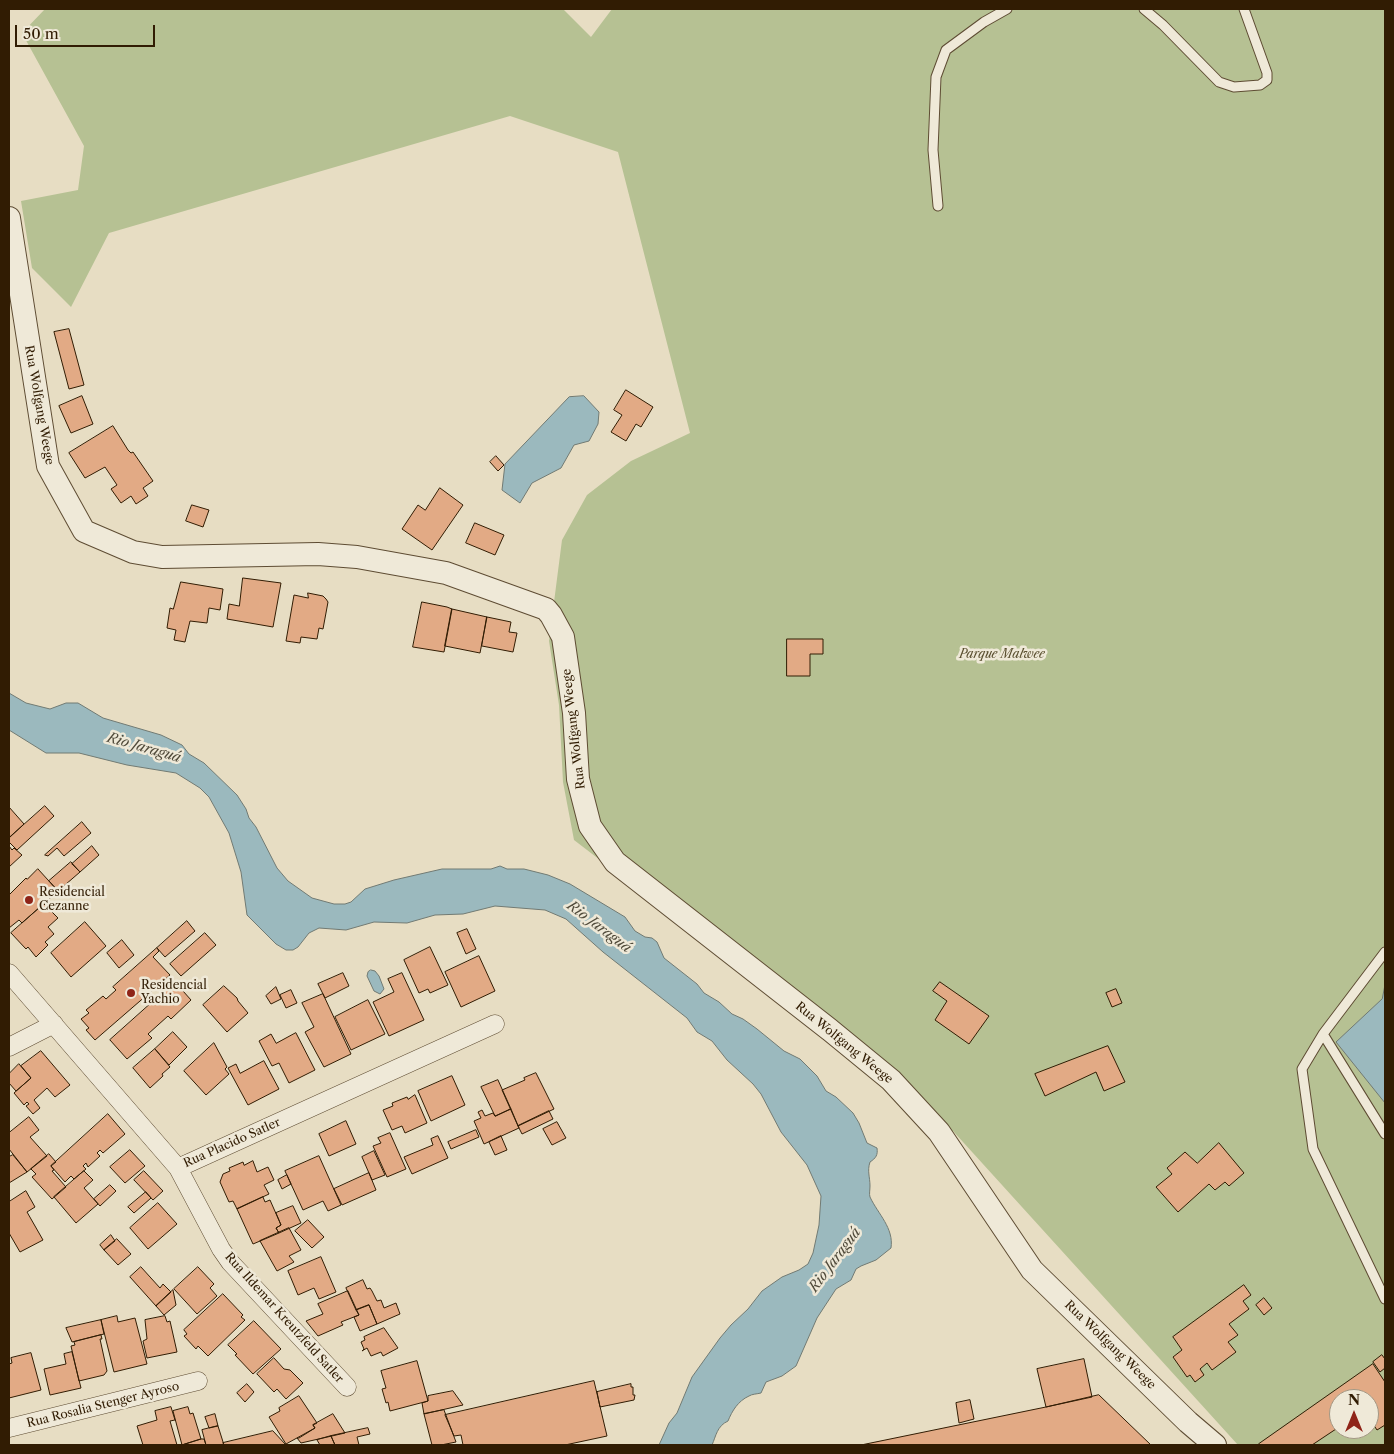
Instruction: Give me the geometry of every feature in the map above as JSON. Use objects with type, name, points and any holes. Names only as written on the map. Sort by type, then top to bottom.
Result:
[{"type":"street","name":"Rua Wolfgang Weege","points":[[9,218],[48,466],[84,531],[133,552],[162,557],[318,554],[357,558],[446,573],[546,609],[563,637],[574,713],[578,779],[590,826],[614,862],[891,1080],[939,1132],[1032,1270],[1188,1422],[1215,1445]]},
{"type":"street","name":"Rua Placido Satler","points":[[9,973],[178,1168],[495,1024]]},
{"type":"street","points":[[9,1047],[54,1024]]},
{"type":"street","name":"Rua Ildemar Kreutzfeld Satler","points":[[178,1168],[221,1249],[230,1262],[347,1387]]},
{"type":"street","name":"Rua Rosalia Stenger Ayroso","points":[[9,1428],[198,1382]]},
{"type":"lane","points":[[938,206],[934,150],[936,77],[946,50],[984,22],[1007,9]]},
{"type":"lane","points":[[1144,9],[1163,25],[1219,82],[1234,87],[1260,85],[1267,80],[1267,72],[1244,9]]},
{"type":"lane","points":[[1385,952],[1322,1034],[1302,1069],[1312,1149],[1385,1299]]},
{"type":"lane","points":[[1322,1034],[1385,1134]]},
{"type":"green space","name":"Parque Malwee","points":[[45,9],[563,9],[591,37],[612,9],[1385,9],[1385,1445],[1238,1445],[953,1131],[938,1148],[883,1077],[574,840],[563,782],[559,705],[549,641],[562,540],[587,495],[631,461],[690,433],[618,152],[510,116],[109,233],[71,307],[32,268],[21,201],[78,190],[84,146],[22,33]]},
{"type":"water","points":[[584,396],[599,412],[598,424],[589,441],[574,445],[561,468],[532,483],[520,503],[502,490],[505,464],[569,397]]},
{"type":"water","name":"Rio Jaraguá","points":[[9,693],[26,703],[50,709],[66,703],[78,703],[103,718],[161,735],[182,745],[189,754],[204,763],[237,795],[277,868],[288,881],[312,898],[334,904],[345,904],[351,902],[365,889],[394,880],[442,869],[491,869],[500,866],[507,869],[524,869],[548,875],[570,884],[625,917],[635,931],[657,942],[664,958],[697,984],[704,993],[719,1002],[732,1014],[757,1029],[784,1051],[800,1059],[817,1076],[826,1091],[836,1097],[853,1113],[867,1143],[877,1148],[876,1156],[869,1165],[870,1196],[888,1228],[891,1248],[876,1260],[856,1269],[851,1280],[836,1289],[817,1318],[796,1366],[782,1376],[766,1382],[761,1393],[750,1395],[739,1403],[728,1421],[719,1428],[712,1445],[659,1445],[669,1423],[677,1413],[692,1377],[720,1338],[748,1309],[762,1291],[782,1277],[808,1264],[813,1253],[819,1225],[821,1196],[807,1165],[781,1132],[761,1094],[753,1084],[727,1060],[712,1041],[697,1032],[687,1018],[603,952],[566,919],[545,910],[495,906],[463,914],[435,915],[407,923],[374,922],[346,930],[319,928],[309,933],[298,947],[293,950],[286,950],[276,944],[247,915],[241,872],[229,833],[209,797],[200,788],[176,773],[127,765],[79,753],[46,753],[9,730]]},
{"type":"water","points":[[371,970],[375,971],[379,976],[384,989],[380,994],[374,991],[367,976]]},
{"type":"water","points":[[1385,985],[1385,1103],[1336,1042],[1382,999]]},
{"type":"building","points":[[69,329],[84,385],[69,389],[54,332]]},
{"type":"building","points":[[626,390],[653,407],[641,427],[636,424],[626,441],[611,432],[622,415],[614,410]]},
{"type":"building","points":[[82,396],[93,424],[71,433],[59,406]]},
{"type":"building","points":[[113,426],[128,450],[131,453],[133,452],[153,481],[143,488],[148,496],[136,504],[131,496],[121,503],[111,489],[117,485],[105,467],[85,478],[69,453]]},
{"type":"building","points":[[496,456],[504,465],[498,471],[490,462]]},
{"type":"building","points":[[440,488],[463,505],[432,550],[402,529],[418,505],[425,510]]},
{"type":"building","points":[[192,505],[209,510],[203,527],[186,521]]},
{"type":"building","points":[[475,523],[504,535],[495,555],[466,543]]},
{"type":"building","points":[[243,578],[281,583],[273,627],[227,619],[229,604],[239,606]]},
{"type":"building","points":[[181,582],[223,589],[220,610],[209,608],[207,623],[190,621],[185,642],[174,640],[176,630],[167,628],[170,608],[173,609]]},
{"type":"building","points":[[308,593],[323,596],[328,602],[323,629],[319,628],[317,639],[301,637],[300,643],[286,641],[294,595],[308,598]]},
{"type":"building","points":[[422,602],[452,609],[444,652],[413,647]]},
{"type":"building","points":[[452,609],[487,617],[480,653],[445,646]]},
{"type":"building","points":[[487,617],[511,622],[509,632],[517,633],[513,652],[482,646]]},
{"type":"building","points":[[787,639],[823,639],[823,654],[810,654],[810,676],[787,676]]},
{"type":"building","points":[[45,806],[54,816],[17,850],[9,842],[9,838]]},
{"type":"building","points":[[9,807],[24,824],[9,838]]},
{"type":"building","points":[[82,822],[91,833],[64,856],[57,848],[48,856],[45,855]]},
{"type":"building","points":[[9,846],[12,850],[14,848],[22,855],[9,867]]},
{"type":"building","points":[[92,846],[99,855],[80,872],[72,864]]},
{"type":"building","points":[[71,862],[80,872],[58,891],[49,881]]},
{"type":"building","name":"Residencial Cezanne","points":[[38,869],[58,891],[22,923],[19,920],[9,928],[9,895]]},
{"type":"building","points":[[44,904],[58,918],[48,927],[54,934],[45,942],[48,945],[36,957],[28,947],[26,949],[11,933]]},
{"type":"building","points":[[187,921],[195,931],[165,957],[157,948]]},
{"type":"building","points":[[85,922],[106,946],[71,977],[51,953]]},
{"type":"building","points":[[467,929],[476,949],[466,954],[457,933]]},
{"type":"building","points":[[205,933],[216,945],[181,976],[170,964]]},
{"type":"building","points":[[122,940],[134,955],[119,968],[107,953]]},
{"type":"building","points":[[430,947],[448,985],[430,993],[428,989],[419,993],[404,960]]},
{"type":"building","name":"Residencial Yachio","points":[[157,948],[159,951],[153,957],[170,975],[95,1040],[86,1030],[89,1028],[81,1019],[89,1013],[86,1010],[103,996],[106,999],[116,990],[113,987]]},
{"type":"building","points":[[479,956],[495,991],[461,1007],[445,972]]},
{"type":"building","points":[[343,973],[349,986],[325,998],[318,984]]},
{"type":"building","points":[[402,973],[424,1020],[389,1036],[373,1002],[394,992],[388,979]]},
{"type":"building","points":[[175,982],[191,1000],[171,1019],[168,1016],[148,1034],[152,1038],[127,1059],[110,1040]]},
{"type":"building","points":[[940,982],[989,1016],[969,1044],[935,1020],[947,1001],[933,991]]},
{"type":"building","points":[[224,986],[237,998],[248,1013],[227,1032],[203,1005]]},
{"type":"building","points":[[276,987],[281,999],[271,1004],[266,996]]},
{"type":"building","points":[[1116,989],[1122,1003],[1112,1007],[1106,993]]},
{"type":"building","points":[[291,990],[297,1003],[286,1008],[280,995]]},
{"type":"building","points":[[323,994],[351,1054],[324,1067],[305,1032],[314,1027],[302,1003]]},
{"type":"building","points":[[368,1000],[385,1034],[351,1050],[335,1017]]},
{"type":"building","points":[[173,1032],[187,1047],[169,1065],[155,1049]]},
{"type":"building","points":[[296,1033],[315,1070],[289,1083],[279,1063],[272,1066],[259,1041],[271,1034],[276,1043]]},
{"type":"building","points":[[214,1043],[229,1074],[206,1095],[184,1071]]},
{"type":"building","points":[[1108,1046],[1125,1082],[1104,1091],[1096,1072],[1045,1096],[1035,1074]]},
{"type":"building","points":[[155,1049],[170,1067],[150,1088],[133,1068]]},
{"type":"building","points":[[41,1051],[70,1085],[55,1097],[47,1088],[34,1100],[40,1108],[33,1114],[26,1106],[29,1104],[27,1102],[24,1105],[14,1093],[31,1078],[21,1066]]},
{"type":"building","points":[[264,1061],[279,1089],[248,1105],[228,1068],[236,1064],[240,1073]]},
{"type":"building","points":[[19,1064],[31,1078],[16,1091],[9,1083],[9,1074]]},
{"type":"building","points":[[536,1073],[554,1109],[518,1126],[502,1090]]},
{"type":"building","points":[[452,1076],[465,1105],[431,1121],[418,1091]]},
{"type":"building","points":[[498,1080],[511,1109],[495,1116],[481,1087]]},
{"type":"building","points":[[415,1095],[427,1123],[405,1133],[402,1126],[392,1130],[383,1110],[393,1106],[392,1103]]},
{"type":"building","points":[[511,1109],[519,1128],[484,1144],[474,1121],[481,1118],[478,1112],[482,1110],[485,1116],[493,1113],[495,1116]]},
{"type":"building","points":[[549,1111],[553,1119],[522,1134],[518,1126]]},
{"type":"building","points":[[108,1114],[125,1134],[103,1153],[100,1150],[97,1153],[100,1156],[88,1167],[86,1163],[83,1166],[86,1169],[74,1179],[71,1176],[65,1182],[51,1166]]},
{"type":"building","points":[[29,1117],[39,1130],[30,1137],[47,1156],[27,1172],[9,1149],[9,1133]]},
{"type":"building","points":[[346,1121],[356,1144],[329,1156],[319,1134]]},
{"type":"building","points":[[557,1122],[566,1138],[552,1145],[543,1129]]},
{"type":"building","points":[[476,1130],[479,1137],[451,1149],[448,1142]]},
{"type":"building","points":[[390,1133],[406,1169],[387,1177],[373,1146],[381,1143],[378,1138]]},
{"type":"building","points":[[438,1136],[448,1158],[412,1174],[404,1157],[433,1145],[431,1139]]},
{"type":"building","points":[[501,1136],[507,1150],[495,1155],[489,1142]]},
{"type":"building","points":[[1219,1143],[1244,1173],[1229,1186],[1225,1182],[1215,1190],[1209,1184],[1178,1212],[1156,1187],[1172,1174],[1167,1168],[1185,1152],[1197,1163]]},
{"type":"building","points":[[130,1150],[145,1166],[125,1183],[110,1167]]},
{"type":"building","points":[[374,1151],[385,1175],[372,1180],[362,1157]]},
{"type":"building","points":[[49,1154],[56,1162],[51,1166],[54,1170],[52,1171],[66,1187],[52,1199],[32,1177],[36,1174],[31,1169]]},
{"type":"building","points":[[13,1155],[27,1172],[9,1183],[9,1157]]},
{"type":"building","points":[[319,1156],[341,1205],[328,1211],[323,1201],[303,1210],[285,1171]]},
{"type":"building","points":[[253,1161],[257,1172],[268,1167],[274,1180],[264,1185],[269,1194],[237,1209],[233,1201],[229,1202],[220,1182],[223,1174],[230,1171],[229,1168],[243,1162],[244,1165]]},
{"type":"building","points":[[84,1171],[93,1180],[84,1188],[98,1204],[76,1223],[54,1197]]},
{"type":"building","points":[[144,1171],[163,1191],[153,1200],[134,1180]]},
{"type":"building","points":[[369,1173],[376,1190],[342,1205],[334,1189]]},
{"type":"building","points":[[287,1175],[291,1184],[282,1189],[278,1180]]},
{"type":"building","points":[[110,1185],[116,1191],[100,1206],[94,1199]]},
{"type":"building","points":[[26,1191],[35,1207],[27,1212],[43,1240],[20,1252],[9,1233],[9,1202]]},
{"type":"building","points":[[146,1192],[151,1198],[134,1213],[128,1207]]},
{"type":"building","points":[[263,1197],[265,1202],[270,1200],[281,1225],[276,1228],[279,1233],[253,1244],[237,1209]]},
{"type":"building","points":[[158,1203],[177,1224],[148,1249],[130,1228]]},
{"type":"building","points":[[293,1206],[301,1223],[279,1233],[276,1228],[281,1225],[276,1213]]},
{"type":"building","points":[[308,1220],[324,1237],[312,1248],[295,1231]]},
{"type":"building","points":[[289,1228],[301,1250],[289,1256],[294,1262],[277,1271],[260,1241]]},
{"type":"building","points":[[111,1235],[115,1241],[104,1250],[100,1245]]},
{"type":"building","points":[[117,1239],[131,1254],[118,1265],[104,1250]]},
{"type":"building","points":[[321,1257],[336,1292],[319,1299],[314,1288],[298,1295],[288,1271]]},
{"type":"building","points":[[141,1267],[160,1288],[163,1284],[171,1292],[156,1306],[130,1277]]},
{"type":"building","points":[[198,1267],[214,1284],[210,1288],[217,1296],[197,1314],[174,1289]]},
{"type":"building","points":[[363,1280],[367,1289],[370,1288],[377,1301],[381,1300],[384,1308],[396,1303],[400,1314],[377,1324],[369,1305],[356,1310],[346,1288]]},
{"type":"building","points":[[1244,1285],[1251,1295],[1243,1301],[1249,1309],[1229,1324],[1238,1335],[1228,1342],[1236,1352],[1212,1370],[1207,1363],[1200,1369],[1204,1375],[1195,1382],[1190,1375],[1187,1377],[1173,1357],[1182,1350],[1173,1337]]},
{"type":"building","points":[[173,1290],[176,1305],[164,1315],[156,1306]]},
{"type":"building","points":[[348,1291],[359,1315],[341,1322],[343,1325],[318,1336],[306,1321],[323,1314],[318,1304]]},
{"type":"building","points":[[223,1294],[243,1315],[241,1317],[245,1320],[208,1356],[198,1346],[196,1349],[184,1336],[187,1334],[184,1330]]},
{"type":"building","points":[[1264,1298],[1272,1308],[1264,1315],[1256,1305]]},
{"type":"building","points":[[369,1305],[377,1324],[360,1331],[354,1317],[359,1315],[356,1310]]},
{"type":"building","points":[[117,1316],[118,1322],[135,1318],[147,1364],[114,1372],[101,1320]]},
{"type":"building","points":[[165,1316],[167,1322],[170,1321],[177,1352],[147,1358],[143,1341],[147,1339],[145,1320]]},
{"type":"building","points":[[101,1320],[104,1334],[72,1342],[66,1328]]},
{"type":"building","points":[[254,1321],[281,1349],[253,1374],[228,1345]]},
{"type":"building","points":[[384,1328],[398,1348],[383,1356],[381,1352],[371,1356],[367,1348],[362,1351],[364,1349],[361,1342],[365,1340],[364,1337]]},
{"type":"building","points":[[101,1335],[102,1339],[100,1339],[107,1371],[104,1375],[79,1381],[71,1346],[75,1345],[74,1342]]},
{"type":"building","points":[[72,1352],[81,1388],[50,1395],[44,1369],[66,1364],[64,1354]]},
{"type":"building","points":[[31,1353],[41,1390],[9,1398],[9,1364],[12,1363],[11,1358]]},
{"type":"building","points":[[1382,1355],[1385,1359],[1385,1368],[1380,1372],[1373,1362]]},
{"type":"building","points":[[274,1358],[284,1369],[290,1370],[303,1383],[286,1399],[277,1389],[274,1392],[257,1374]]},
{"type":"building","points":[[1084,1359],[1092,1397],[1046,1407],[1037,1369]]},
{"type":"building","points":[[417,1361],[428,1401],[390,1411],[382,1389],[386,1388],[381,1371]]},
{"type":"building","points":[[1373,1364],[1385,1382],[1385,1425],[1379,1429],[1379,1389],[1337,1389]]},
{"type":"building","points":[[594,1381],[607,1436],[565,1445],[463,1445],[461,1435],[454,1436],[445,1415]]},
{"type":"building","points":[[247,1384],[254,1392],[245,1402],[237,1393]]},
{"type":"building","points":[[631,1384],[633,1395],[635,1395],[634,1400],[600,1407],[597,1392]]},
{"type":"building","points":[[453,1391],[463,1405],[424,1414],[422,1403],[428,1401],[428,1396]]},
{"type":"building","points":[[1099,1395],[1151,1445],[861,1445],[1046,1407]]},
{"type":"building","points":[[1329,1395],[1329,1434],[1312,1445],[1259,1444]]},
{"type":"building","points":[[299,1396],[317,1423],[313,1425],[315,1428],[286,1444],[269,1417],[280,1411],[279,1408]]},
{"type":"building","points":[[970,1400],[974,1419],[959,1423],[956,1403]]},
{"type":"building","points":[[171,1407],[175,1420],[170,1421],[177,1445],[143,1445],[137,1426],[157,1420],[155,1411]]},
{"type":"building","points":[[188,1407],[190,1414],[193,1413],[201,1439],[182,1445],[173,1411]]},
{"type":"building","points":[[444,1410],[456,1442],[432,1445],[424,1414]]},
{"type":"building","points":[[215,1414],[218,1426],[209,1428],[205,1417]]},
{"type":"building","points":[[333,1414],[345,1433],[301,1443],[297,1438],[315,1428],[313,1425]]},
{"type":"building","points":[[218,1426],[224,1445],[206,1445],[202,1430]]},
{"type":"building","points":[[368,1428],[370,1434],[357,1437],[359,1445],[335,1445],[331,1436]]},
{"type":"building","points":[[273,1431],[286,1445],[224,1445],[223,1443]]},
{"type":"building","points":[[331,1436],[335,1445],[320,1445],[317,1440]]},
{"type":"building","points":[[204,1439],[206,1445],[182,1445]]},
{"type":"place","name":"Residencial Cezanne","points":[[29,900]]},
{"type":"place","name":"Residencial Yachio","points":[[131,993]]}]
